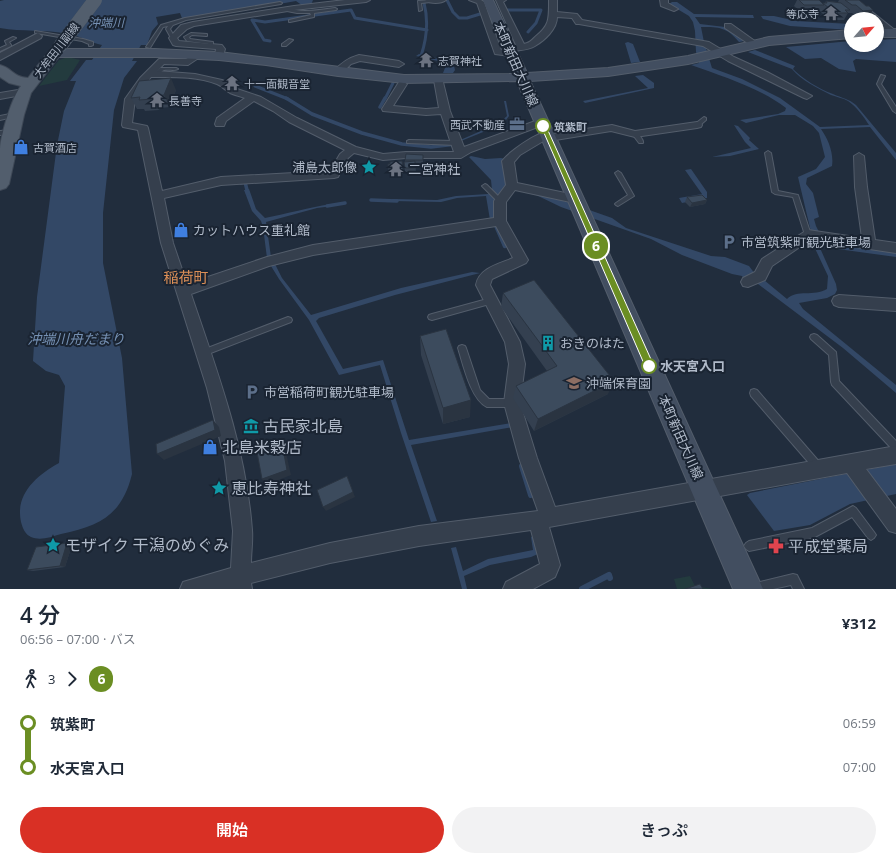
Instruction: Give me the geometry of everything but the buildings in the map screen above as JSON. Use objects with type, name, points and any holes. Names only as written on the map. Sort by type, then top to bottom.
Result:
[{"type":"main road","name":"大牟田川副線","points":[[0,184],[8,117],[28,87],[95,0]]},
{"type":"main road","name":"大牟田川副線","points":[[0,69],[10,79],[28,87]]},
{"type":"street","points":[[218,56],[221,49],[219,47],[176,43],[173,38],[184,27],[193,24],[282,6],[366,0]]},
{"type":"street","points":[[430,0],[442,0]]},
{"type":"street","points":[[474,0],[480,2],[498,52],[531,45],[548,31],[553,21],[553,0]]},
{"type":"street","name":"本町新田大川線","points":[[488,0],[513,49],[522,77],[575,199],[748,589]]},
{"type":"street","points":[[502,0],[499,1],[513,49]]},
{"type":"street","points":[[664,0],[664,4],[674,9]]},
{"type":"street","points":[[852,0],[866,12]]},
{"type":"street","points":[[553,14],[574,16],[579,22],[706,44],[742,65],[764,74],[807,96]]},
{"type":"street","points":[[728,26],[755,44]]},
{"type":"street","points":[[0,57],[39,34]]},
{"type":"street","points":[[58,49],[78,52],[151,50],[266,61],[338,72],[404,79],[439,80],[522,77],[614,71],[663,65],[769,41],[844,35]]},
{"type":"street","points":[[199,55],[188,62],[162,61],[153,74],[143,80],[130,99],[127,124],[143,128],[167,243],[222,413],[234,461],[242,531],[241,582]]},
{"type":"street","points":[[338,72],[348,62],[359,58],[399,64]]},
{"type":"street","points":[[153,74],[186,76],[218,82],[232,88],[234,91],[251,98],[258,99],[293,120],[352,149],[384,156],[461,155],[467,150],[546,132],[612,128],[638,138],[700,122]]},
{"type":"street","points":[[439,80],[445,111],[461,155]]},
{"type":"street","points":[[402,84],[387,109],[426,112],[445,111]]},
{"type":"street","points":[[0,96],[28,87]]},
{"type":"street","points":[[220,124],[221,120],[251,98]]},
{"type":"street","points":[[494,222],[500,201],[512,186],[508,161],[516,153],[546,132]]},
{"type":"street","points":[[157,196],[221,181],[334,174],[344,156],[352,149]]},
{"type":"street","points":[[859,156],[861,187],[869,244]]},
{"type":"street","points":[[512,186],[575,199]]},
{"type":"street","points":[[183,291],[270,261],[347,244],[494,222]]},
{"type":"street","points":[[494,222],[521,260],[487,275],[484,279],[483,285],[512,342],[517,364],[512,403],[544,519],[550,565],[548,570],[513,589]]},
{"type":"street","points":[[754,279],[767,263],[808,235],[896,248]]},
{"type":"street","points":[[839,301],[896,305]]},
{"type":"street","points":[[190,589],[241,582],[330,552],[411,537],[544,519],[819,468],[854,467],[896,455]]},
{"type":"street","points":[[854,467],[878,502],[896,524]]},
{"type":"lane","points":[[420,10],[419,2],[430,0]]},
{"type":"lane","points":[[151,50],[162,26],[185,20],[282,6],[294,12],[313,14]]},
{"type":"lane","points":[[290,22],[313,14],[335,9]]},
{"type":"lane","points":[[171,24],[168,29],[173,38]]},
{"type":"lane","points":[[39,34],[83,40],[91,43],[91,45]]},
{"type":"lane","points":[[206,35],[191,34],[186,36],[189,40],[211,43],[211,46]]},
{"type":"lane","points":[[0,50],[9,45],[7,42],[14,38]]},
{"type":"lane","points":[[284,45],[291,40]]},
{"type":"lane","points":[[153,74],[162,68],[176,68]]},
{"type":"lane","points":[[883,76],[879,84],[896,110]]},
{"type":"lane","points":[[409,142],[456,144]]},
{"type":"lane","points":[[768,154],[775,192],[796,196],[808,235]]},
{"type":"lane","points":[[618,173],[631,196],[618,204]]},
{"type":"lane","points":[[485,186],[500,201]]},
{"type":"lane","points":[[432,317],[491,301]]},
{"type":"lane","points":[[203,353],[288,320]]},
{"type":"lane","points":[[814,337],[833,354],[835,382],[896,447]]},
{"type":"lane","points":[[462,348],[477,392],[488,403],[512,403]]},
{"type":"lane","points":[[754,393],[819,468]]},
{"type":"lane","points":[[749,546],[813,533],[853,511],[871,535]]},
{"type":"lane","points":[[752,589],[792,579],[798,589]]},
{"type":"green space","points":[[68,57],[80,60],[67,80],[39,86],[59,60]]},
{"type":"green space","points":[[690,576],[695,586],[713,589],[677,589],[674,579]]},
{"type":"water","name":"沖端川舟だまり","points":[[313,0],[311,5],[303,6],[296,1],[183,21],[180,13],[156,17],[158,24],[152,31],[147,45],[141,45],[132,61],[137,61],[124,78],[114,110],[103,213],[103,263],[122,358],[132,474],[128,488],[122,500],[107,516],[87,527],[42,539],[31,537],[24,531],[21,522],[21,503],[24,494],[35,480],[59,463],[65,386],[59,375],[46,371],[33,361],[37,297],[57,145],[64,111],[76,81],[70,81],[86,60],[92,60],[102,45],[77,36],[59,32],[0,28],[0,1]]},
{"type":"water","points":[[672,2],[677,2],[694,14],[753,15],[754,18],[695,17],[700,24],[725,27],[744,41],[739,42],[730,33],[722,29],[701,27],[712,68],[742,79],[780,98],[820,127],[869,125],[857,109],[848,101],[815,87],[800,77],[792,69],[748,52],[755,50],[795,66],[793,69],[812,83],[828,92],[848,100],[856,105],[896,153],[896,160],[870,127],[821,129],[830,146],[832,166],[807,178],[806,184],[813,193],[819,217],[814,219],[820,234],[811,232],[798,177],[816,169],[825,157],[819,133],[813,126],[795,115],[779,115],[746,123],[740,120],[778,114],[785,111],[786,108],[752,88],[691,65],[699,63],[696,52],[693,22],[689,16],[669,4]]},
{"type":"water","points":[[761,16],[774,16],[796,21],[844,24],[844,30],[790,26],[763,19]]},
{"type":"water","points":[[896,39],[896,62],[856,59],[853,61],[856,72],[839,69],[821,58],[805,59],[786,47],[844,42],[844,52],[884,52],[884,40]]},
{"type":"water","points":[[628,42],[633,44],[640,62],[631,63],[625,43]]},
{"type":"water","points":[[419,54],[453,62],[455,70],[453,73],[443,73],[447,63],[416,56]]},
{"type":"water","points":[[643,75],[654,83],[654,88],[585,103],[583,101],[648,88],[635,76]]},
{"type":"water","points":[[504,101],[506,101],[509,116],[503,124],[458,141],[499,123],[507,116]]},
{"type":"water","points":[[734,125],[738,126],[750,138],[749,140],[759,149],[730,156],[712,157],[751,148],[745,142]]},
{"type":"water","points":[[471,156],[485,159],[505,159],[508,183],[496,217],[490,220],[486,196],[457,198],[441,202],[392,201],[392,199],[437,200],[456,196],[488,194],[492,190],[491,180],[469,157]]},
{"type":"water","points":[[691,169],[707,192],[707,198],[682,203],[679,198],[702,194],[685,170]]},
{"type":"water","points":[[249,189],[256,209],[265,218],[323,205],[332,204],[333,206],[317,208],[266,222],[271,257],[267,258],[261,221],[252,211],[244,190]]},
{"type":"water","points":[[534,194],[561,200],[612,218],[626,228],[711,256],[725,257],[749,266],[755,274],[744,279],[742,276],[732,274],[682,255],[651,239],[561,207]]},
{"type":"water","points":[[811,240],[896,252],[896,257],[823,247],[820,248],[836,284],[837,290],[835,294],[827,298],[799,303],[803,309],[896,385],[896,393],[843,348],[758,284],[757,282],[764,280],[787,299],[796,294],[817,293],[827,289],[828,276]]},
{"type":"water","points":[[275,264],[282,278],[311,315],[401,288],[472,272],[480,273],[395,295],[319,318],[316,321],[343,369],[383,360],[409,440],[511,423],[513,427],[411,445],[437,521],[431,522],[380,365],[339,375],[309,320],[271,266]]},
{"type":"water","points":[[896,464],[896,494],[850,504],[810,525],[774,531],[747,495],[750,493]]},
{"type":"water","points":[[534,536],[538,554],[531,557],[490,565],[464,576],[467,589],[462,589],[451,548],[456,547],[463,571],[488,559],[533,550],[531,537]]},
{"type":"waterway","points":[[427,30],[424,3],[426,0],[429,0]]},
{"type":"waterway","points":[[447,0],[453,12],[459,18],[467,18],[480,14]]},
{"type":"waterway","points":[[270,41],[264,40],[252,20],[265,22],[351,10],[355,18],[427,30]]},
{"type":"waterway","points":[[504,10],[541,10],[536,23],[528,32]]},
{"type":"waterway","points":[[421,56],[427,30]]},
{"type":"waterway","points":[[385,99],[393,83]]},
{"type":"waterway","points":[[255,86],[287,99]]},
{"type":"waterway","points":[[380,107],[385,98]]},
{"type":"waterway","points":[[287,99],[312,114],[362,133],[402,144],[431,147],[456,144]]},
{"type":"waterway","points":[[241,183],[245,182],[248,194]]},
{"type":"waterway","points":[[371,200],[397,201]]},
{"type":"waterway","points":[[327,206],[345,203]]},
{"type":"waterway","points":[[495,223],[505,246]]},
{"type":"waterway","points":[[522,466],[531,495]]},
{"type":"waterway","points":[[582,589],[609,575],[610,578]]},
{"type":"bus line","name":"6","points":[[543,126],[649,366]]},
{"type":"place","name":"等応寺","points":[[831,13]]},
{"type":"place","name":"志賀神社","points":[[426,60]]},
{"type":"place","name":"十一面観音堂","points":[[232,83]]},
{"type":"place","name":"長善寺","points":[[157,100]]},
{"type":"place","name":"西武不動産","points":[[517,124]]},
{"type":"place","name":"筑紫町","points":[[543,126]]},
{"type":"place","name":"古賀酒店","points":[[21,147]]},
{"type":"place","name":"浦島太郎像","points":[[369,167]]},
{"type":"place","name":"二宮神社","points":[[396,169]]},
{"type":"place","name":"カットハウス重礼館","points":[[181,230]]},
{"type":"place","name":"市営筑紫町観光駐車場","points":[[729,242]]},
{"type":"place","name":"おきのはた","points":[[548,343]]},
{"type":"place","name":"水天宮入口","points":[[649,366]]},
{"type":"place","name":"沖端保育園","points":[[574,383]]},
{"type":"place","name":"市営稲荷町観光駐車場","points":[[252,392]]},
{"type":"place","name":"古民家北島","points":[[251,426]]},
{"type":"place","name":"北島米穀店","points":[[210,447]]},
{"type":"place","name":"恵比寿神社","points":[[219,488]]},
{"type":"place","name":"モザイク 干潟のめぐみ","points":[[53,545]]},
{"type":"place","name":"平成堂薬局","points":[[776,546]]},
{"type":"district","name":"稲荷町","points":[[186,277]]},
{"type":"water label","name":"沖端川","points":[[106,22]]}]
